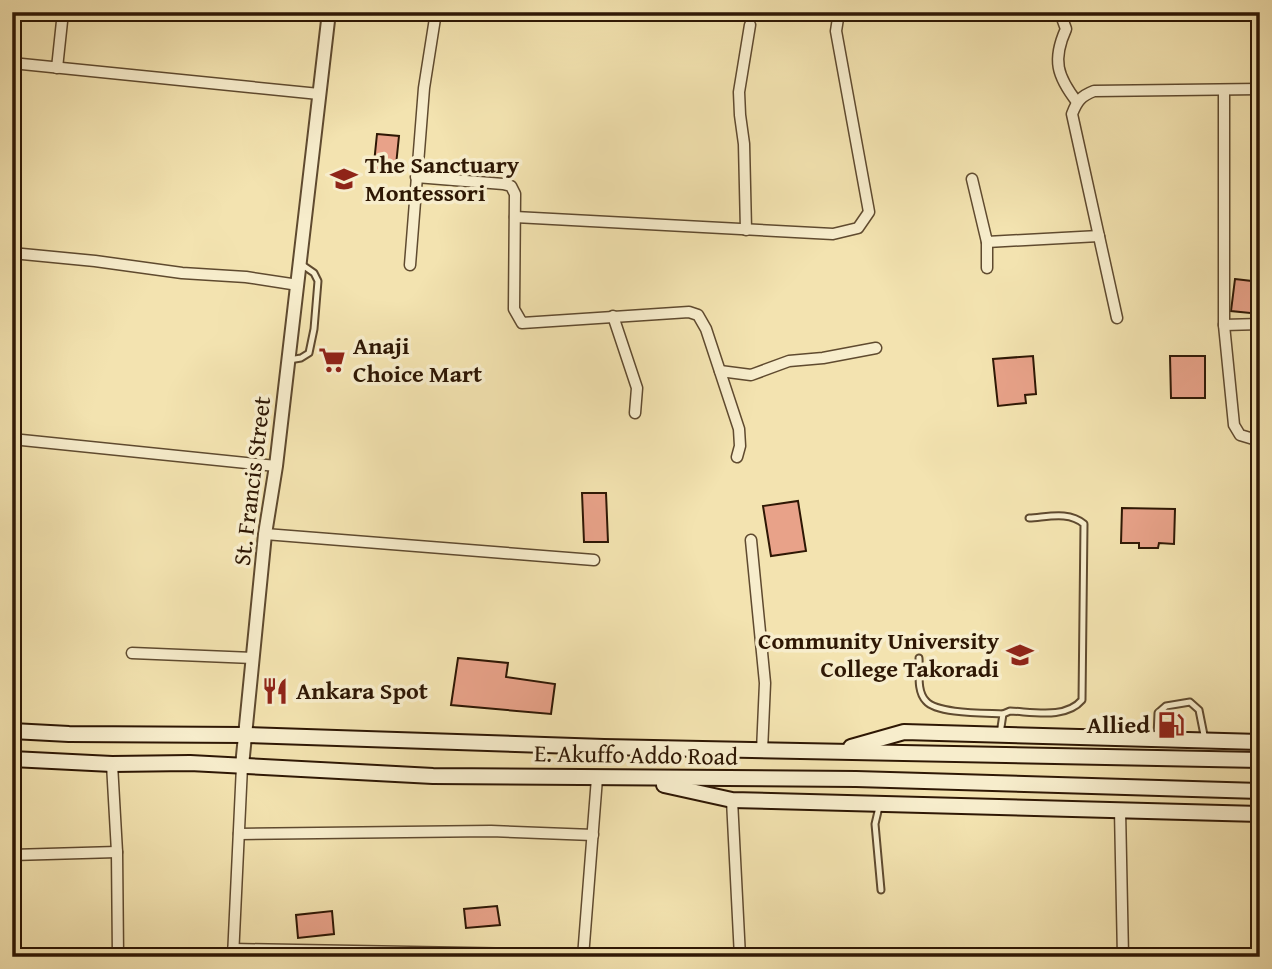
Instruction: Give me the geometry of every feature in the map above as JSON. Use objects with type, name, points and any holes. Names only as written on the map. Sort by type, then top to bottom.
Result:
[{"type":"main road","name":"E. Akuffo Addo Road","points":[[12,732],[245,735],[762,751],[1260,760]]},
{"type":"main road","points":[[836,752],[904,732],[1260,742]]},
{"type":"main road","name":"E. Akuffo Addo Road","points":[[12,759],[112,764],[190,763],[433,776],[856,779],[1260,791]]},
{"type":"main road","points":[[639,779],[732,800],[1260,814]]},
{"type":"street","points":[[57,68],[63,12]]},
{"type":"street","name":"St. Francis Street","points":[[233,953],[242,766],[265,534],[289,360],[329,12]]},
{"type":"street","points":[[410,265],[424,88],[436,12]]},
{"type":"street","points":[[515,217],[834,234],[858,228],[869,212],[836,31],[839,12]]},
{"type":"street","points":[[1060,14],[1066,29],[1058,47],[1058,69],[1065,86],[1077,102]]},
{"type":"street","points":[[746,230],[744,144],[739,92],[750,25]]},
{"type":"street","points":[[12,63],[319,94]]},
{"type":"street","points":[[1117,318],[1072,114],[1077,102],[1083,95],[1094,91],[1260,89]]},
{"type":"street","points":[[1224,91],[1224,325],[1234,425],[1240,435],[1260,441]]},
{"type":"street","points":[[416,177],[511,186],[516,194],[514,309],[522,323],[688,312],[698,316],[706,329],[739,429],[740,446],[737,457]]},
{"type":"street","points":[[972,179],[988,242],[987,268]]},
{"type":"street","points":[[988,242],[1099,236]]},
{"type":"street","points":[[12,253],[182,273],[246,277],[298,285]]},
{"type":"street","points":[[614,316],[637,388],[635,413]]},
{"type":"street","points":[[1224,325],[1260,324]]},
{"type":"street","points":[[720,372],[751,375],[789,361],[876,348]]},
{"type":"street","points":[[12,439],[276,466]]},
{"type":"street","points":[[265,534],[594,561]]},
{"type":"street","points":[[751,540],[765,683],[762,751]]},
{"type":"street","points":[[132,653],[253,658]]},
{"type":"street","points":[[112,764],[117,852],[118,957]]},
{"type":"street","points":[[233,953],[583,956],[597,778]]},
{"type":"street","points":[[732,800],[740,957]]},
{"type":"street","points":[[1120,810],[1123,957]]},
{"type":"street","points":[[239,834],[491,831],[593,835]]},
{"type":"street","points":[[12,855],[117,852]]},
{"type":"lane","points":[[289,360],[302,358],[309,353],[314,329],[318,281],[314,274],[300,264]]},
{"type":"lane","points":[[919,658],[920,687],[926,701],[938,709],[1003,714],[1010,711],[1066,712],[1075,708],[1082,700],[1084,524],[1076,517],[1029,518]]},
{"type":"lane","points":[[1157,739],[1158,713],[1166,706],[1191,702],[1199,710],[1205,740]]},
{"type":"lane","points":[[1000,734],[1003,714]]},
{"type":"lane","points":[[880,804],[875,824],[881,890]]},
{"type":"building","points":[[377,134],[399,136],[395,175],[373,173]]},
{"type":"building","points":[[1235,279],[1260,282],[1260,314],[1231,311]]},
{"type":"building","points":[[1033,356],[1036,394],[1025,395],[1026,403],[998,406],[993,359]]},
{"type":"building","points":[[1170,356],[1205,356],[1205,398],[1171,398]]},
{"type":"building","points":[[582,493],[606,493],[608,542],[584,542]]},
{"type":"building","points":[[798,501],[806,551],[771,556],[763,506]]},
{"type":"building","points":[[1122,508],[1175,509],[1174,544],[1159,543],[1158,548],[1139,548],[1139,543],[1121,543]]},
{"type":"building","points":[[458,658],[508,663],[506,677],[555,684],[551,714],[451,705]]},
{"type":"building","points":[[497,906],[500,925],[466,928],[464,909]]},
{"type":"building","points":[[332,911],[334,934],[298,938],[296,915]]},
{"type":"place","name":"The Sanctuary Montessori","points":[[344,179]]},
{"type":"place","name":"Anaji Choice Mart","points":[[332,360]]},
{"type":"place","name":"Community University College Takoradi","points":[[1020,655]]},
{"type":"place","name":"Ankara Spot","points":[[275,691]]},
{"type":"place","name":"Allied","points":[[1171,725]]}]
